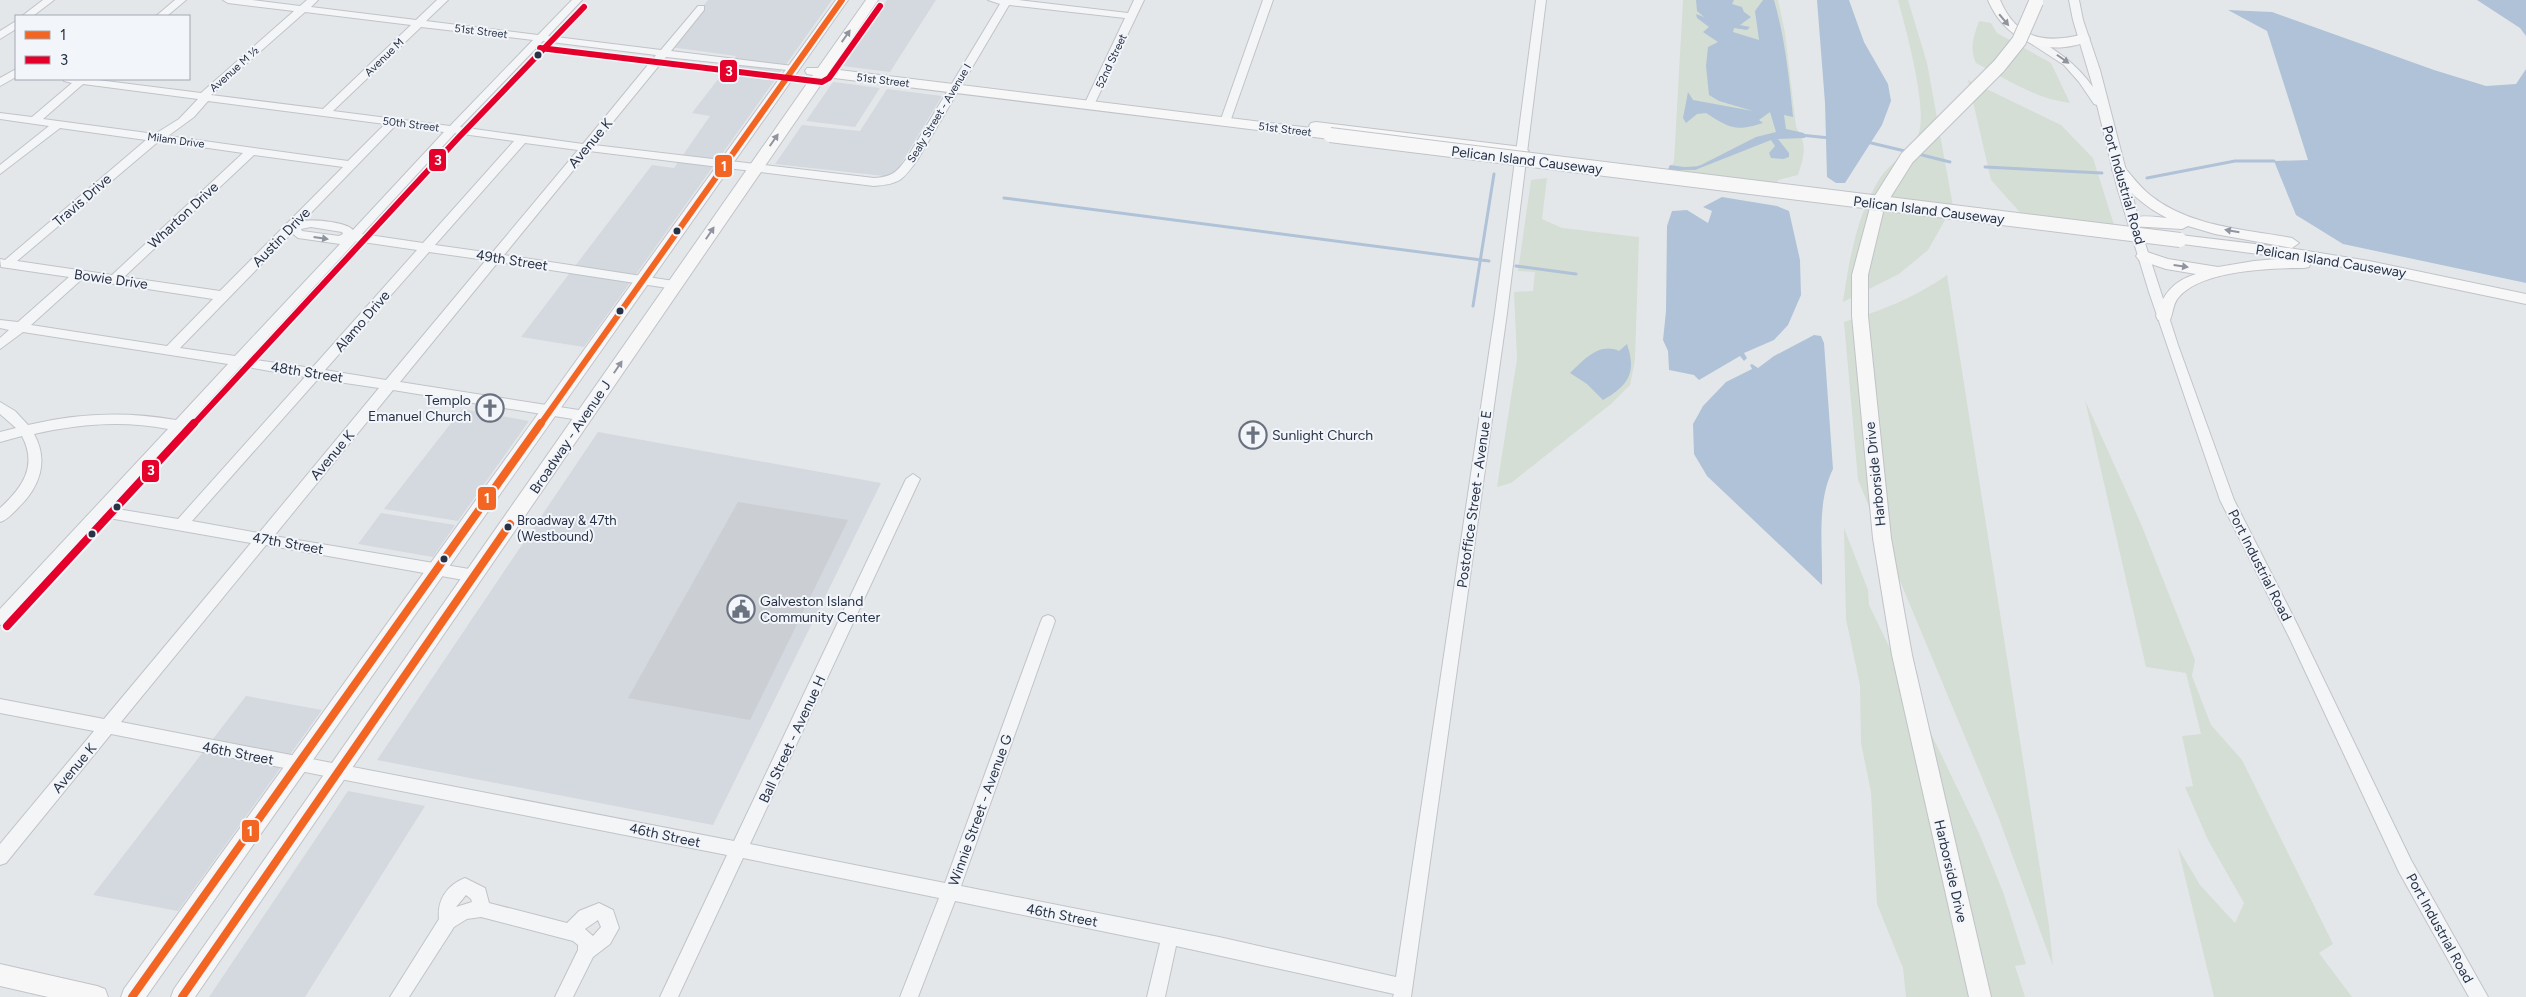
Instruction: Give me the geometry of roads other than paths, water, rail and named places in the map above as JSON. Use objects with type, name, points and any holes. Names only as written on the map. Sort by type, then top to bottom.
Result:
[{"type":"main road","points":[[132,997],[842,0]]},
{"type":"main road","name":"Broadway - Avenue J","points":[[182,997],[872,0]]},
{"type":"main road","points":[[1994,0],[1997,10],[2006,23],[2021,35],[2043,42],[2062,44],[2075,43],[2084,38]]},
{"type":"main road","name":"Harborside Drive","points":[[1980,997],[1902,655],[1882,538],[1860,316],[1860,275],[1878,204],[1907,158],[1999,66],[2019,41],[2036,1]]},
{"type":"main road","name":"51st Street","points":[[793,69],[1330,135]]},
{"type":"main road","points":[[1247,124],[1331,142],[1521,157]]},
{"type":"main road","name":"Pelican Island Causeway","points":[[1330,135],[1878,204],[2289,253],[2433,278],[2526,299]]},
{"type":"main road","points":[[2119,170],[2151,202],[2177,217],[2202,226]]},
{"type":"main road","points":[[2135,223],[2147,221],[2202,226],[2323,249],[2433,278]]},
{"type":"main road","points":[[2144,256],[2166,264],[2220,272]]},
{"type":"main road","points":[[2164,316],[2172,295],[2185,284],[2220,272],[2294,263],[2370,266]]},
{"type":"main road","points":[[0,975],[97,997]]},
{"type":"street","points":[[28,15],[49,0]]},
{"type":"street","points":[[162,15],[182,0]]},
{"type":"street","name":"51st Street","points":[[228,0],[793,69]]},
{"type":"street","name":"Avenue M ½","points":[[158,138],[202,104],[208,91],[313,0]]},
{"type":"street","name":"Avenue M","points":[[325,113],[444,0]]},
{"type":"street","points":[[0,619],[239,362],[352,237],[577,0]]},
{"type":"street","name":"52nd Street","points":[[993,0],[1131,16]]},
{"type":"street","name":"52nd Street","points":[[1089,105],[1139,0]]},
{"type":"street","points":[[1225,122],[1268,0]]},
{"type":"street","name":"Postoffice Street - Avenue E","points":[[1402,992],[1498,333],[1541,0]]},
{"type":"street","name":"Port Industrial Road","points":[[2074,0],[2144,256],[2234,516],[2284,610],[2390,837],[2452,954],[2479,997]]},
{"type":"street","name":"Sealy Street - Avenue I","points":[[754,169],[874,182],[891,181],[900,176],[1006,1]]},
{"type":"street","name":"Avenue K","points":[[0,857],[701,8]]},
{"type":"street","points":[[0,36],[15,25]]},
{"type":"street","name":"Port Industrial Road","points":[[2021,35],[2067,61],[2082,77],[2102,108]]},
{"type":"street","points":[[0,69],[15,72]]},
{"type":"street","points":[[0,83],[15,73]]},
{"type":"street","points":[[34,121],[82,80]]},
{"type":"street","name":"50th Street","points":[[82,80],[205,98],[754,169]]},
{"type":"street","name":"Milam Drive","points":[[0,116],[352,165]]},
{"type":"street","name":"Austin Drive","points":[[169,351],[393,122]]},
{"type":"street","points":[[0,172],[58,124]]},
{"type":"street","name":"Travis Drive","points":[[3,264],[148,143],[158,138]]},
{"type":"street","name":"Alamo Drive","points":[[182,525],[522,139]]},
{"type":"street","name":"Wharton Drive","points":[[114,280],[252,151]]},
{"type":"street","name":"49th Street","points":[[292,227],[298,234],[340,240],[352,237],[426,247],[674,285]]},
{"type":"street","name":"Bowie Drive","points":[[3,264],[222,296]]},
{"type":"street","points":[[0,345],[79,275]]},
{"type":"street","name":"48th Street","points":[[0,324],[585,416]]},
{"type":"street","points":[[0,407],[16,418],[27,430],[35,455],[35,474],[26,490],[0,517]]},
{"type":"street","points":[[0,437],[27,430],[92,419],[133,419],[180,426]]},
{"type":"street","name":"Ball Street - Avenue H","points":[[669,997],[740,850],[912,479]]},
{"type":"street","name":"47th Street","points":[[100,511],[475,576]]},
{"type":"street","name":"Winnie Street - Avenue G","points":[[908,997],[950,892],[1048,621]]},
{"type":"street","name":"46th Street","points":[[0,706],[538,809],[1170,936],[1330,970],[1402,992]]},
{"type":"street","points":[[448,921],[446,906],[453,894],[465,886],[479,894],[473,910]]},
{"type":"street","points":[[399,997],[448,921],[473,910],[578,934],[587,946]]},
{"type":"street","points":[[564,997],[587,946],[604,938],[610,928],[607,916],[599,911],[585,917],[569,932]]},
{"type":"street","points":[[1156,997],[1170,936]]},
{"type":"water","points":[[1696,0],[1734,0],[1732,4],[1742,7],[1744,12],[1751,17],[1740,25],[1750,27],[1747,30],[1734,28],[1733,32],[1759,40],[1755,11],[1763,0],[1774,0],[1784,44],[1793,117],[1784,115],[1786,129],[1804,133],[1805,138],[1778,139],[1789,153],[1789,157],[1783,159],[1771,158],[1769,153],[1775,146],[1771,140],[1695,170],[1678,169],[1665,176],[1670,165],[1691,168],[1701,165],[1756,137],[1776,132],[1770,112],[1759,120],[1763,123],[1739,128],[1727,125],[1706,113],[1697,114],[1686,123],[1683,118],[1688,92],[1693,100],[1753,111],[1719,101],[1709,95],[1706,66],[1708,47],[1718,42],[1703,32],[1709,27],[1697,18],[1696,14],[1704,17],[1697,11]]},
{"type":"water","points":[[1817,0],[1849,0],[1864,42],[1888,84],[1891,101],[1882,125],[1845,183],[1836,183],[1827,177],[1825,103]]},
{"type":"water","points":[[2477,0],[2526,0],[2526,36],[2520,28]]},
{"type":"water","points":[[2228,10],[2272,12],[2434,70],[2486,86],[2516,84],[2526,69],[2526,283],[2343,244],[2296,215],[2274,161],[2308,160],[2267,31]]},
{"type":"water","points":[[1722,197],[1777,206],[1789,211],[1800,260],[1801,295],[1788,325],[1774,340],[1744,353],[1747,358],[1744,361],[1740,356],[1699,380],[1694,375],[1669,370],[1668,351],[1663,340],[1666,311],[1667,226],[1672,211],[1687,210],[1708,223],[1712,211],[1703,207]]},
{"type":"water","points":[[1814,335],[1821,336],[1824,343],[1833,469],[1824,496],[1822,511],[1822,585],[1707,476],[1694,454],[1693,424],[1703,406],[1726,382],[1752,369],[1750,365],[1752,364],[1758,368],[1774,356]]},
{"type":"water","points":[[1627,344],[1631,363],[1628,378],[1619,389],[1603,400],[1587,384],[1570,373],[1592,354],[1605,349],[1619,351]]},
{"type":"waterway","points":[[1800,135],[1830,138]]},
{"type":"waterway","points":[[1867,142],[1909,152]]},
{"type":"waterway","points":[[1918,154],[1950,162]]},
{"type":"waterway","points":[[2147,178],[2235,161],[2274,161]]},
{"type":"waterway","points":[[1985,167],[2102,173]]},
{"type":"waterway","points":[[1673,169],[1695,168]]},
{"type":"waterway","points":[[1480,260],[1494,174]]},
{"type":"waterway","points":[[1004,198],[1480,260]]},
{"type":"waterway","points":[[1473,306],[1480,260]]},
{"type":"waterway","points":[[1480,260],[1489,261]]},
{"type":"waterway","points":[[1516,266],[1576,274]]},
{"type":"place","name":"Templo Emanuel Church","points":[[490,408]]},
{"type":"place","name":"Sunlight Church","points":[[1253,435]]},
{"type":"place","name":"Broadway & 47th (Westbound)","points":[[508,527]]},
{"type":"place","name":"Galveston Island Community Center","points":[[741,609]]}]
